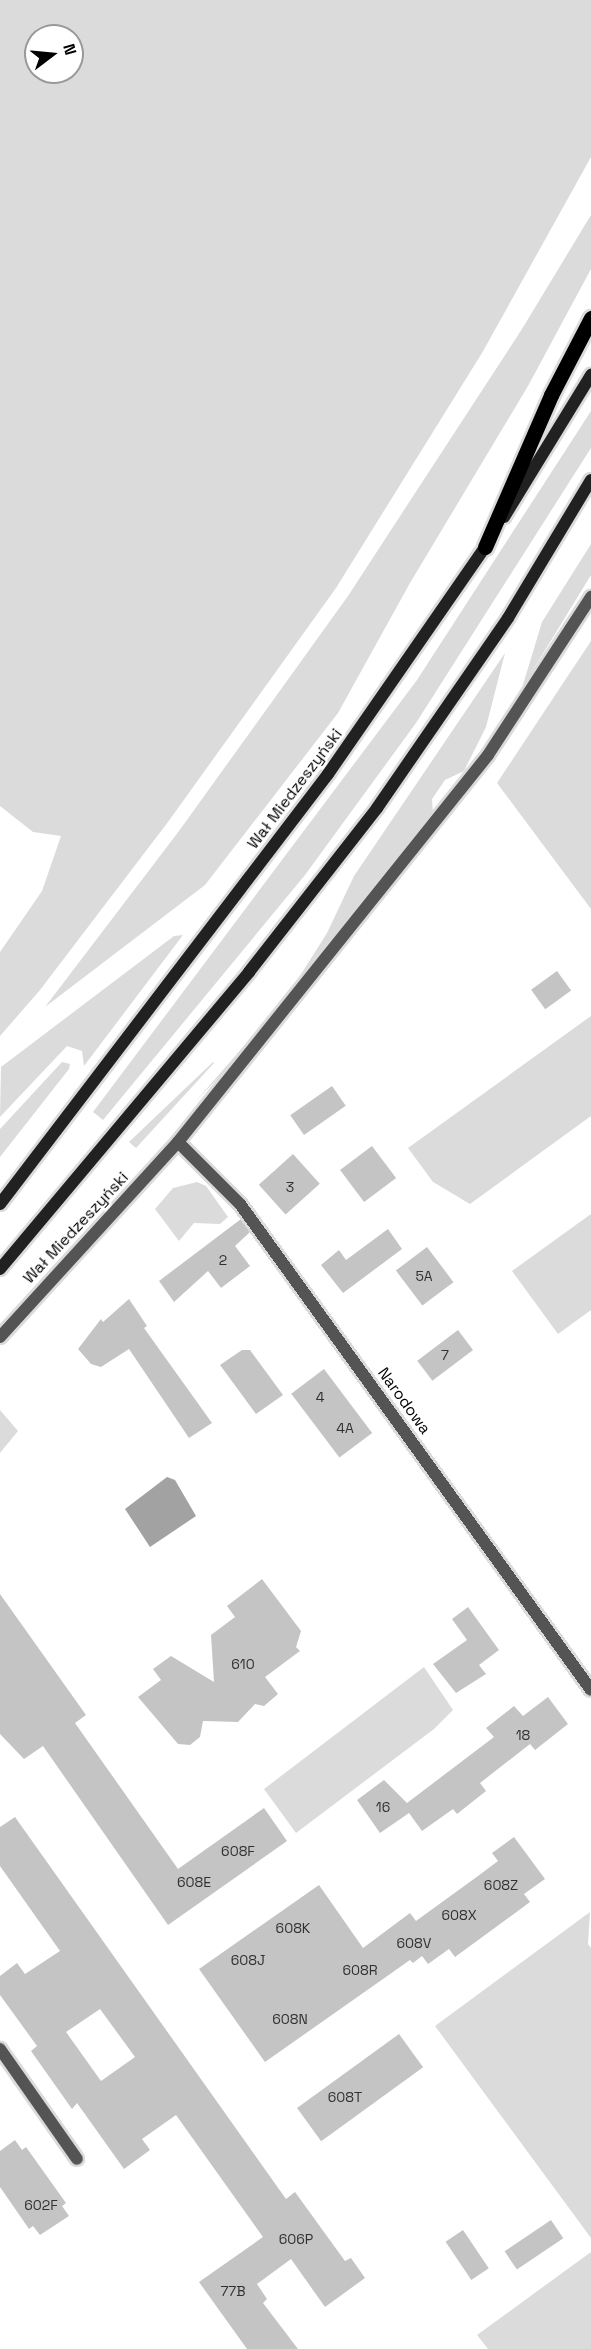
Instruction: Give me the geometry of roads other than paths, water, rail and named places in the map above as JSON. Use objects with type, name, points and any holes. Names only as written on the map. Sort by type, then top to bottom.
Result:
[{"type":"main road","points":[[485,547],[551,395],[591,318]]},
{"type":"main road","name":"Wał Miedzeszyński","points":[[0,1204],[328,774],[485,547],[591,375]]},
{"type":"main road","name":"Wał Miedzeszyński","points":[[0,1269],[249,972],[377,808],[508,618],[591,480]]},
{"type":"street","name":"Wał Miedzeszyński","points":[[0,1337],[178,1142],[489,755],[591,597]]},
{"type":"street","name":"Narodowa","points":[[178,1142],[240,1204],[591,1690]]},
{"type":"street","points":[[0,2049],[77,2159]]}]
